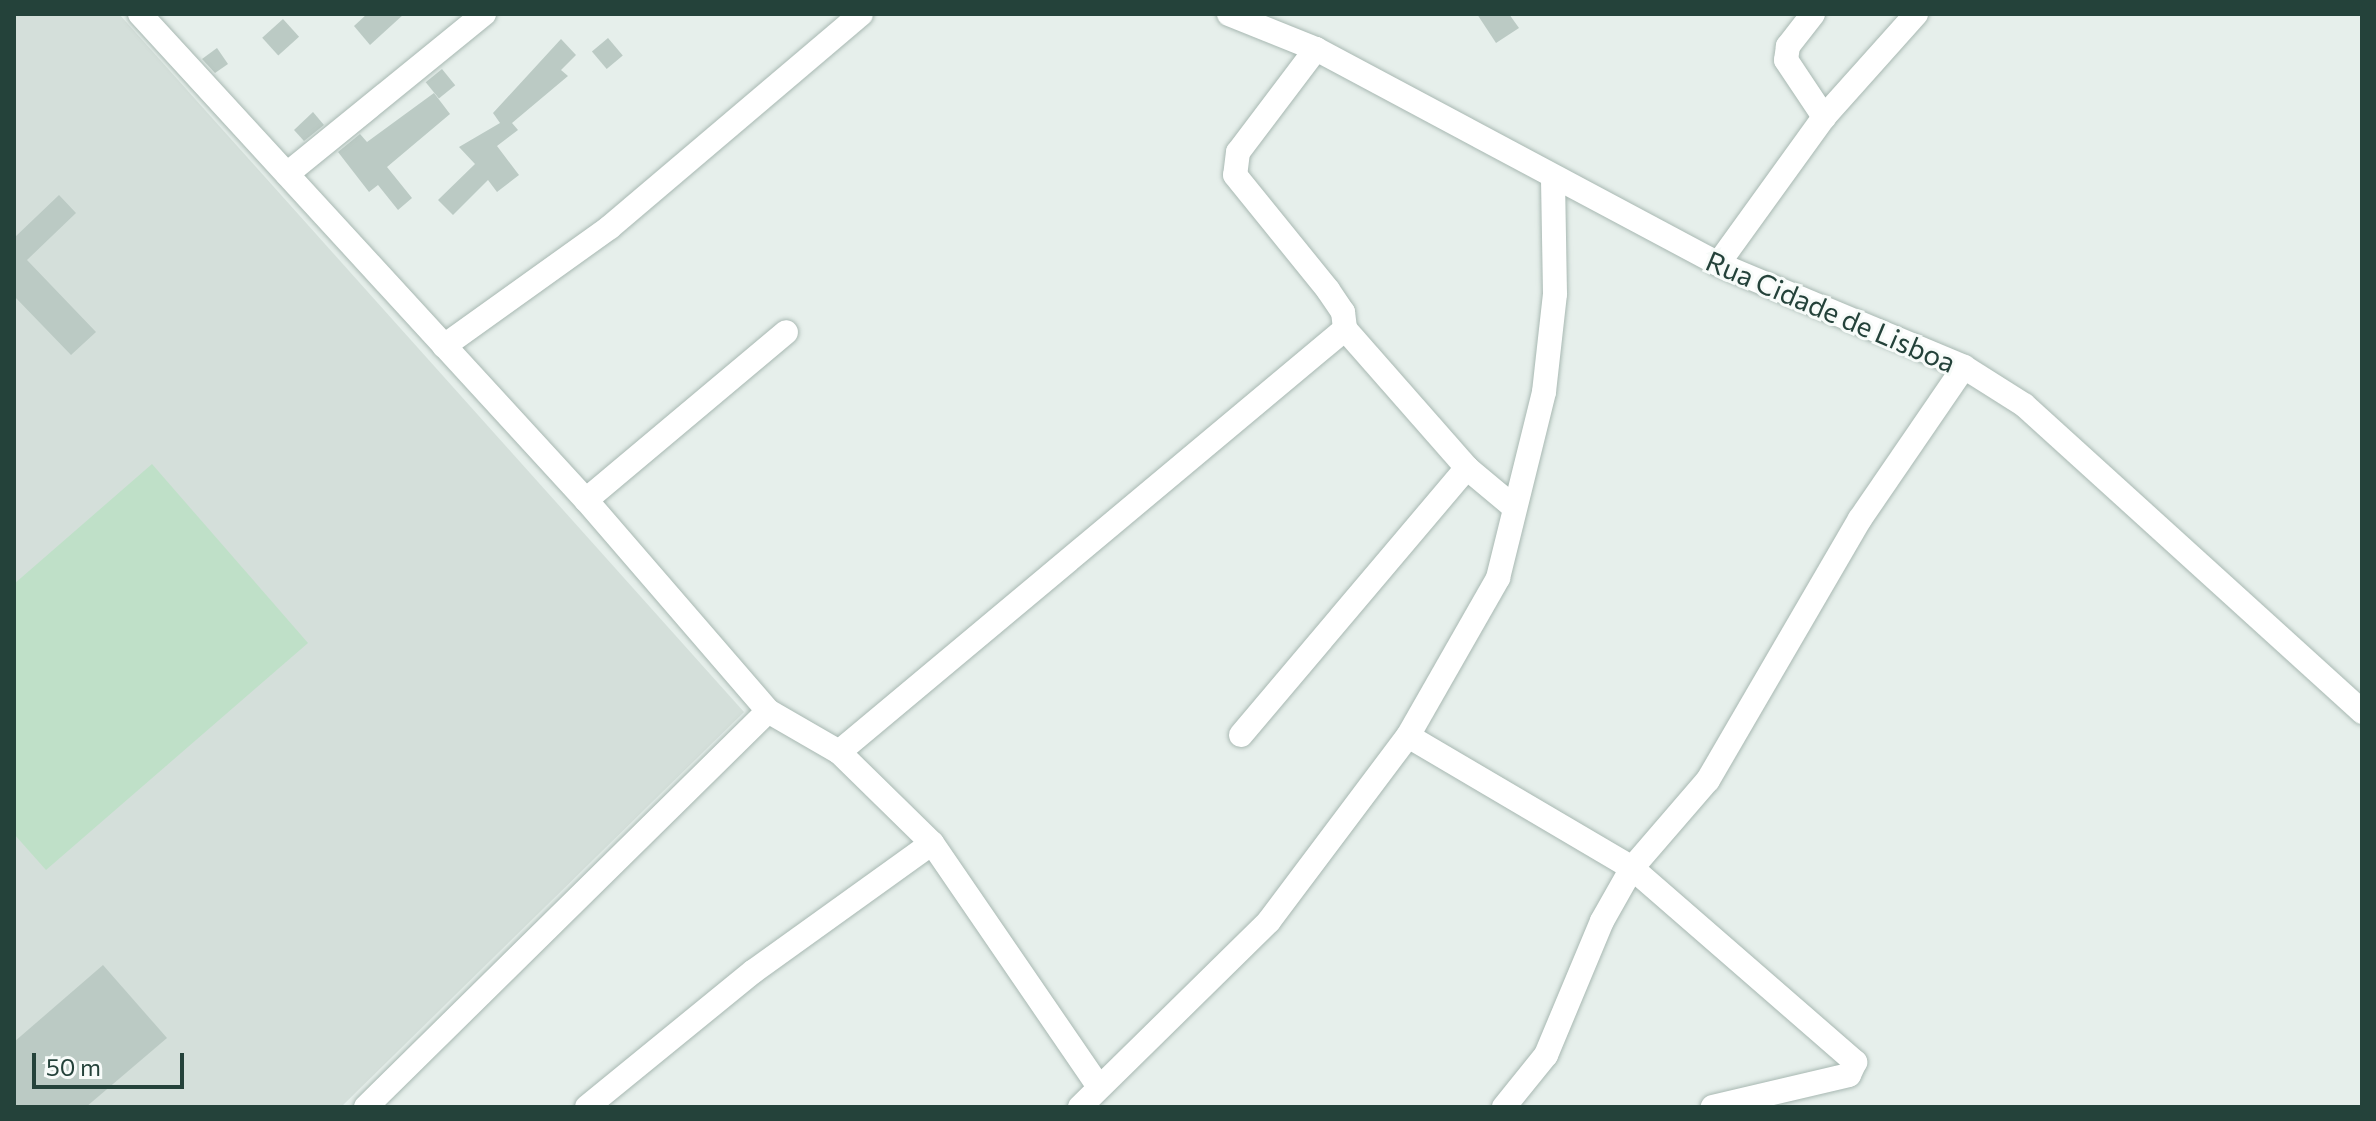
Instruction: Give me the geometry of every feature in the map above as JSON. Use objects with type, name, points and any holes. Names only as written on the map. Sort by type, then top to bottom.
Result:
[{"type":"street","points":[[140,14],[586,500],[768,711],[839,752],[932,843],[1098,1085]]},
{"type":"street","points":[[287,174],[484,14]]},
{"type":"street","points":[[444,346],[610,227],[861,14]]},
{"type":"street","name":"Rua Cidade de Lisboa","points":[[1229,14],[1316,49],[1553,179],[1718,264],[1964,367],[2024,405],[2362,712]]},
{"type":"street","points":[[1813,14],[1788,46],[1786,60],[1824,117]]},
{"type":"street","points":[[1718,264],[1824,117],[1916,14]]},
{"type":"street","points":[[1316,49],[1238,152],[1235,175],[1328,290],[1343,312],[1345,329],[1467,468],[1515,508]]},
{"type":"street","points":[[1080,1107],[1098,1085],[1269,921],[1408,736],[1498,578],[1544,392],[1555,294],[1553,179]]},
{"type":"street","points":[[839,752],[1345,329]]},
{"type":"street","points":[[586,500],[786,332]]},
{"type":"street","points":[[1504,1107],[1546,1055],[1602,921],[1632,868],[1708,780],[1860,519],[1964,367]]},
{"type":"street","points":[[1241,735],[1467,468]]},
{"type":"street","points":[[366,1107],[768,711]]},
{"type":"street","points":[[1408,736],[1632,868],[1855,1062],[1849,1075],[1713,1107]]},
{"type":"street","points":[[587,1107],[754,971],[932,843]]},
{"type":"shaded area","points":[[14,14],[119,14],[744,712],[341,1107],[14,1107]]},
{"type":"green space","points":[[152,464],[308,643],[46,870],[14,834],[14,584]]},
{"type":"building","points":[[367,14],[404,14],[370,45],[354,26]]},
{"type":"building","points":[[1477,14],[1509,14],[1519,28],[1496,43]]},
{"type":"building","points":[[283,19],[299,37],[278,56],[262,38]]},
{"type":"building","points":[[608,38],[623,56],[607,69],[592,51]]},
{"type":"building","points":[[561,39],[576,55],[561,70],[568,76],[512,123],[518,130],[497,146],[519,175],[497,192],[488,180],[453,215],[438,200],[475,164],[459,147],[500,123],[493,113]]},
{"type":"building","points":[[217,48],[228,64],[215,73],[202,59]]},
{"type":"building","points":[[442,69],[455,85],[439,99],[426,82]]},
{"type":"building","points":[[434,93],[450,114],[387,167],[412,198],[398,210],[378,185],[369,192],[338,152],[360,134],[367,142]]},
{"type":"building","points":[[313,112],[324,125],[304,141],[294,130]]},
{"type":"building","points":[[59,195],[76,213],[27,260],[96,332],[71,355],[14,296],[14,238]]},
{"type":"building","points":[[103,965],[167,1038],[86,1107],[14,1107],[14,1042]]}]
